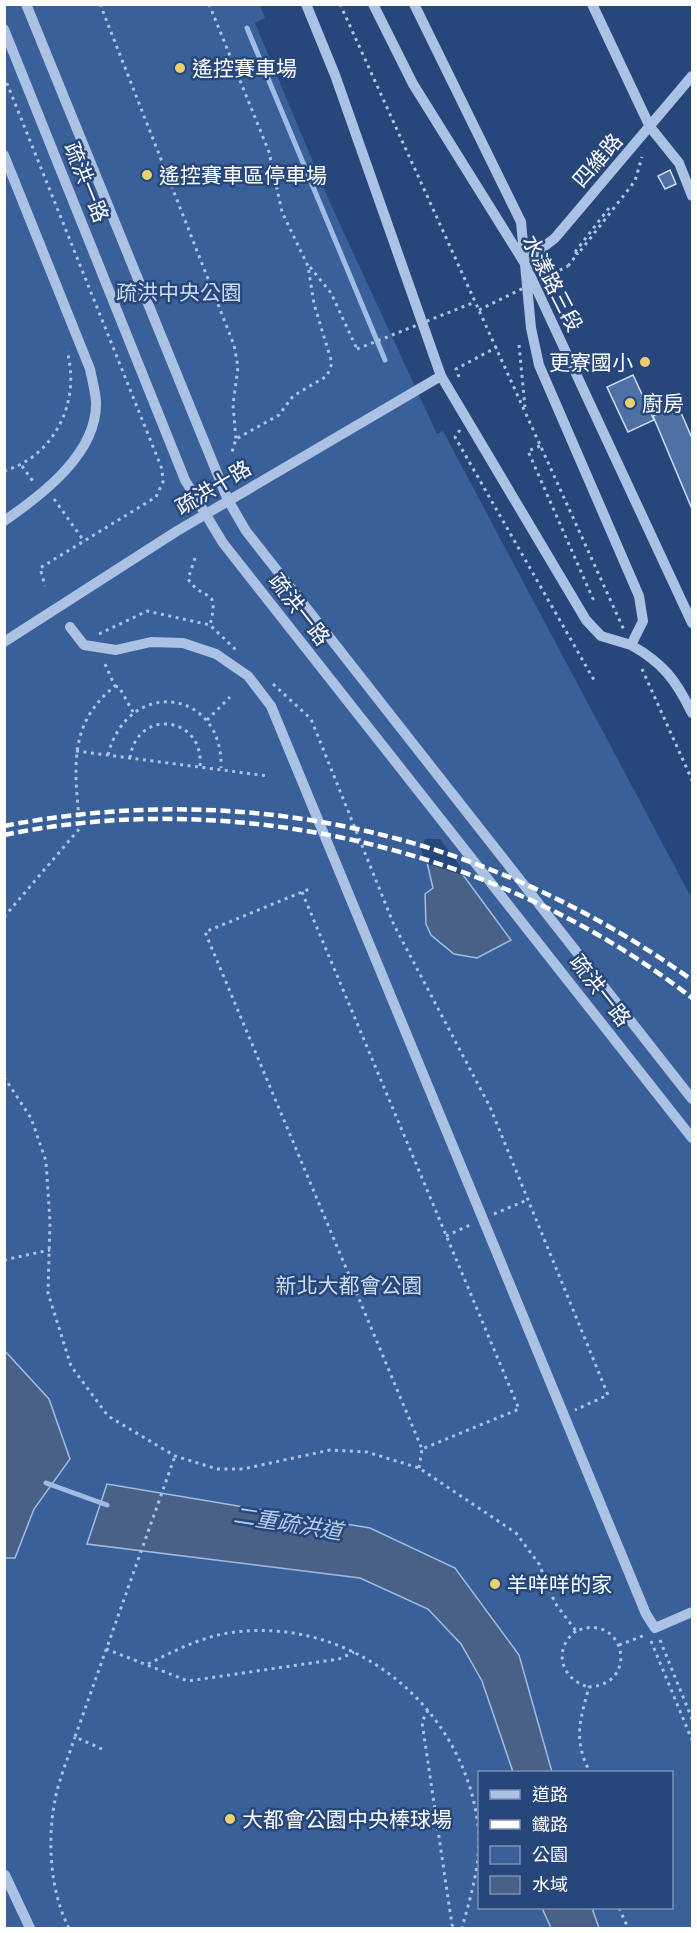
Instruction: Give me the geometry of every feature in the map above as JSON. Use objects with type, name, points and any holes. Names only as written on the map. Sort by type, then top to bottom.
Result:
[{"type":"street","name":"疏洪一路","points":[[26,4],[228,500],[246,531],[693,1099]]},
{"type":"street","points":[[306,4],[335,75],[441,376],[586,620],[601,636],[628,639],[663,666],[681,689],[693,713]]},
{"type":"street","name":"水漾路三段","points":[[373,4],[413,84],[524,262],[693,623]]},
{"type":"street","points":[[382,4],[383,25]]},
{"type":"street","points":[[414,4],[520,222],[531,328],[539,365],[639,596],[643,621],[628,639]]},
{"type":"street","points":[[592,4],[650,127],[679,163],[693,196]]},
{"type":"street","name":"疏洪一路","points":[[4,29],[185,480],[223,543],[693,1138]]},
{"type":"street","name":"四維路","points":[[524,262],[555,238],[693,76]]},
{"type":"street","points":[[4,155],[90,369],[96,403],[89,433],[74,460],[46,492],[4,521]]},
{"type":"street","name":"疏洪十路","points":[[6,638],[228,500],[441,376]]},
{"type":"street","points":[[70,627],[84,645],[116,650],[151,642],[183,643],[216,654],[248,676],[271,706],[646,1614],[655,1628],[693,1612]]},
{"type":"street","points":[[5,1875],[30,1929]]},
{"type":"path","points":[[100,4],[234,345],[238,367],[233,405],[236,439],[232,452]]},
{"type":"path","points":[[209,4],[269,152],[282,212],[308,266],[331,293],[357,349],[475,302]]},
{"type":"path","points":[[340,4],[628,639]]},
{"type":"path","points":[[479,310],[568,267],[575,257],[582,248],[590,238],[611,211],[609,208],[595,225],[575,252],[578,254],[635,181]]},
{"type":"path","points":[[236,439],[279,415],[293,396],[327,376],[332,363],[314,304],[308,266]]},
{"type":"path","points":[[515,292],[516,304]]},
{"type":"path","points":[[519,340],[526,412]]},
{"type":"path","points":[[456,369],[497,347]]},
{"type":"path","points":[[4,471],[22,466],[44,449],[57,430],[67,408],[72,387],[72,369],[66,350]]},
{"type":"path","points":[[455,437],[594,680]]},
{"type":"path","points":[[540,446],[528,451],[593,599],[586,603]]},
{"type":"path","points":[[22,466],[46,492],[84,541]]},
{"type":"path","points":[[195,558],[188,579],[193,588],[212,597],[215,605],[210,625]]},
{"type":"path","points":[[133,712],[119,687],[115,686],[107,664],[84,645],[103,632],[147,611],[210,625],[244,657]]},
{"type":"path","points":[[640,664],[693,780]]},
{"type":"path","points":[[269,680],[311,720],[394,925],[489,1107],[608,1395],[563,1415]]},
{"type":"path","points":[[4,917],[80,828],[76,752],[88,714],[115,686]]},
{"type":"path","points":[[207,720],[230,697]]},
{"type":"path","points":[[108,755],[116,730],[133,712],[154,703],[177,703],[188,707],[207,720],[220,746],[221,769]]},
{"type":"path","points":[[130,758],[132,746],[143,731],[151,727],[170,724],[193,737],[200,754],[200,767]]},
{"type":"path","points":[[76,752],[268,776]]},
{"type":"path","points":[[312,888],[205,932],[422,1449],[419,1468]]},
{"type":"path","points":[[302,892],[519,1409],[422,1449]]},
{"type":"path","points":[[4,1077],[31,1118],[46,1161],[50,1250],[48,1293],[71,1366],[108,1416],[175,1456],[217,1469],[243,1469],[330,1450],[367,1452],[419,1468],[516,1533],[539,1564],[555,1603],[576,1631]]},
{"type":"path","points":[[4,1260],[50,1250]]},
{"type":"path","points":[[69,1929],[60,1912],[51,1858],[55,1800],[105,1649],[175,1456]]},
{"type":"path","points":[[592,1627],[600,1628],[614,1638],[619,1646],[621,1663],[613,1678],[597,1686],[589,1687],[573,1681],[563,1668],[562,1651],[564,1643],[576,1631],[592,1627]]},
{"type":"path","points":[[655,1628],[693,1719]]},
{"type":"path","points":[[148,1664],[186,1644],[228,1633],[271,1630],[312,1636],[356,1652],[392,1675],[428,1710],[448,1735],[468,1778],[478,1827],[476,1879],[462,1929]]},
{"type":"path","points":[[619,1646],[648,1634],[693,1740]]},
{"type":"path","points":[[105,1649],[188,1681],[339,1659],[356,1652]]},
{"type":"path","points":[[589,1687],[579,1726],[580,1754],[589,1771]]},
{"type":"path","points":[[428,1710],[422,1722],[452,1925],[456,1929]]},
{"type":"path","points":[[75,1737],[102,1749]]},
{"type":"path","points":[[619,1909],[628,1929]]},
{"type":"green space","name":"新北大都會公園","points":[[5,5],[260,5],[265,18],[255,23],[331,205],[437,434],[443,431],[692,899],[692,1928],[5,1928]]},
{"type":"water","points":[[438,841],[511,940],[477,958],[454,954],[431,935],[426,924],[425,894],[433,888],[424,850]]},
{"type":"water","points":[[4,1350],[49,1399],[70,1459],[34,1509],[15,1558],[5,1558]]},
{"type":"water","points":[[107,1484],[370,1528],[455,1568],[519,1655],[552,1771],[513,1771],[482,1681],[461,1644],[428,1609],[360,1578],[87,1544]]},
{"type":"water","points":[[542,1909],[592,1909],[599,1928],[551,1928]]},
{"type":"pier","points":[[425,839],[440,839],[468,877],[425,863],[421,849]]},
{"type":"building","points":[[670,170],[676,184],[665,189],[658,176]]},
{"type":"building","name":"廚房","points":[[633,375],[654,420],[628,432],[607,387]]},
{"type":"building","points":[[678,406],[692,438],[692,509],[653,416]]},
{"type":"waterway","points":[[247,28],[385,360]]},
{"type":"waterway","name":"二重疏洪道","points":[[46,1483],[107,1505]]},
{"type":"railway","points":[[4,826],[96,813],[187,809],[277,815],[364,831],[450,855],[534,888],[615,930],[692,980]]},
{"type":"railway","points":[[4,835],[93,822],[184,819],[275,826],[366,843],[454,869],[538,904],[618,947],[692,998]]},
{"type":"place","name":"遙控賽車場","points":[[180,68]]},
{"type":"place","name":"遙控賽車區停車場","points":[[147,175]]},
{"type":"place","name":"更寮國小","points":[[645,362]]},
{"type":"place","name":"廚房","points":[[630,403]]},
{"type":"place","name":"羊咩咩的家","points":[[495,1584]]},
{"type":"place","name":"大都會公園中央棒球場","points":[[230,1819]]},
{"type":"park label","name":"疏洪中央公園","points":[[179,292]]}]
